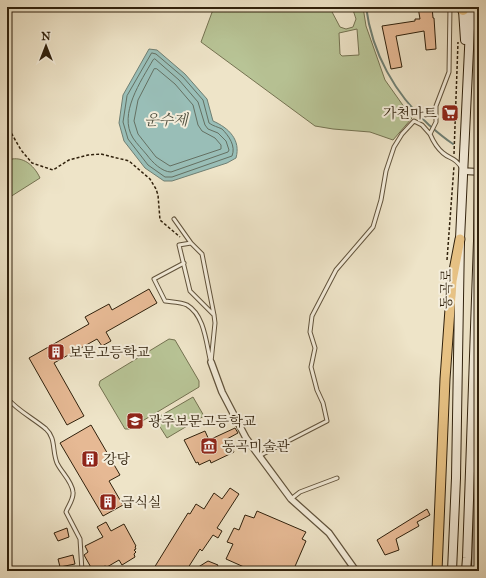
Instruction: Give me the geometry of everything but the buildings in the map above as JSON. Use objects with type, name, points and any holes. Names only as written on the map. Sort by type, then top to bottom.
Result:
[{"type":"main road","name":"동곡로","points":[[452,571],[456,470],[460,239],[468,75],[466,8]]},
{"type":"main road","points":[[466,571],[478,245],[479,171]]},
{"type":"main road","points":[[438,571],[446,372],[452,281],[460,239]]},
{"type":"main road","points":[[476,571],[479,465]]},
{"type":"street","points":[[463,171],[479,171]]},
{"type":"street","points":[[211,362],[222,392],[246,438],[291,499],[329,533],[356,571]]},
{"type":"lane","points":[[430,132],[436,122],[436,106],[449,72],[450,7]]},
{"type":"lane","points":[[259,456],[327,420],[311,367],[315,348],[310,332],[312,316],[336,270],[372,227],[381,200],[386,171],[394,147],[402,134],[414,121],[422,125],[430,132],[437,147],[444,154],[456,159],[463,171]]},
{"type":"lane","points":[[174,219],[189,243],[202,254],[215,323],[211,362]]},
{"type":"lane","points":[[189,243],[179,245],[190,291],[214,315]]},
{"type":"lane","points":[[184,263],[154,279],[165,301],[186,304],[197,314],[205,336],[211,362]]},
{"type":"lane","points":[[7,398],[19,411],[45,428],[52,435],[57,462],[72,486],[73,497],[66,512],[80,540],[82,571]]},
{"type":"lane","points":[[291,499],[300,492],[337,478]]},
{"type":"path","points":[[9,129],[21,150],[32,163],[53,170],[69,160],[88,155],[101,154],[129,161],[150,179],[156,189],[158,195],[160,220],[189,243]]},
{"type":"green space","points":[[214,7],[335,7],[331,10],[340,27],[346,29],[353,27],[356,19],[352,7],[363,7],[366,26],[385,80],[412,118],[393,140],[370,132],[315,126],[201,42]],"holes":[[[357,29],[359,55],[342,56],[340,54],[339,33]]]},
{"type":"green space","points":[[12,159],[25,161],[35,170],[40,178],[10,197],[7,188],[7,166]]},
{"type":"green space","points":[[169,339],[175,340],[199,381],[199,387],[129,429],[125,429],[99,385],[100,381]]},
{"type":"green space","points":[[193,397],[204,416],[167,438],[155,419]]},
{"type":"water","name":"운수제","points":[[149,49],[157,50],[185,74],[207,99],[213,121],[229,131],[235,140],[237,146],[236,158],[227,163],[172,181],[164,181],[145,168],[124,141],[119,123],[123,95]]},
{"type":"waterway","points":[[366,7],[374,40],[387,72],[406,100],[417,113],[429,125],[453,144]]},
{"type":"place","name":"가천마트","points":[[450,113]]},
{"type":"place","name":"보문고등학교","points":[[56,352]]},
{"type":"place","name":"광주보문고등학교","points":[[135,421]]},
{"type":"place","name":"동곡미술관","points":[[209,446]]},
{"type":"place","name":"강당","points":[[90,459]]},
{"type":"place","name":"급식실","points":[[108,502]]}]
